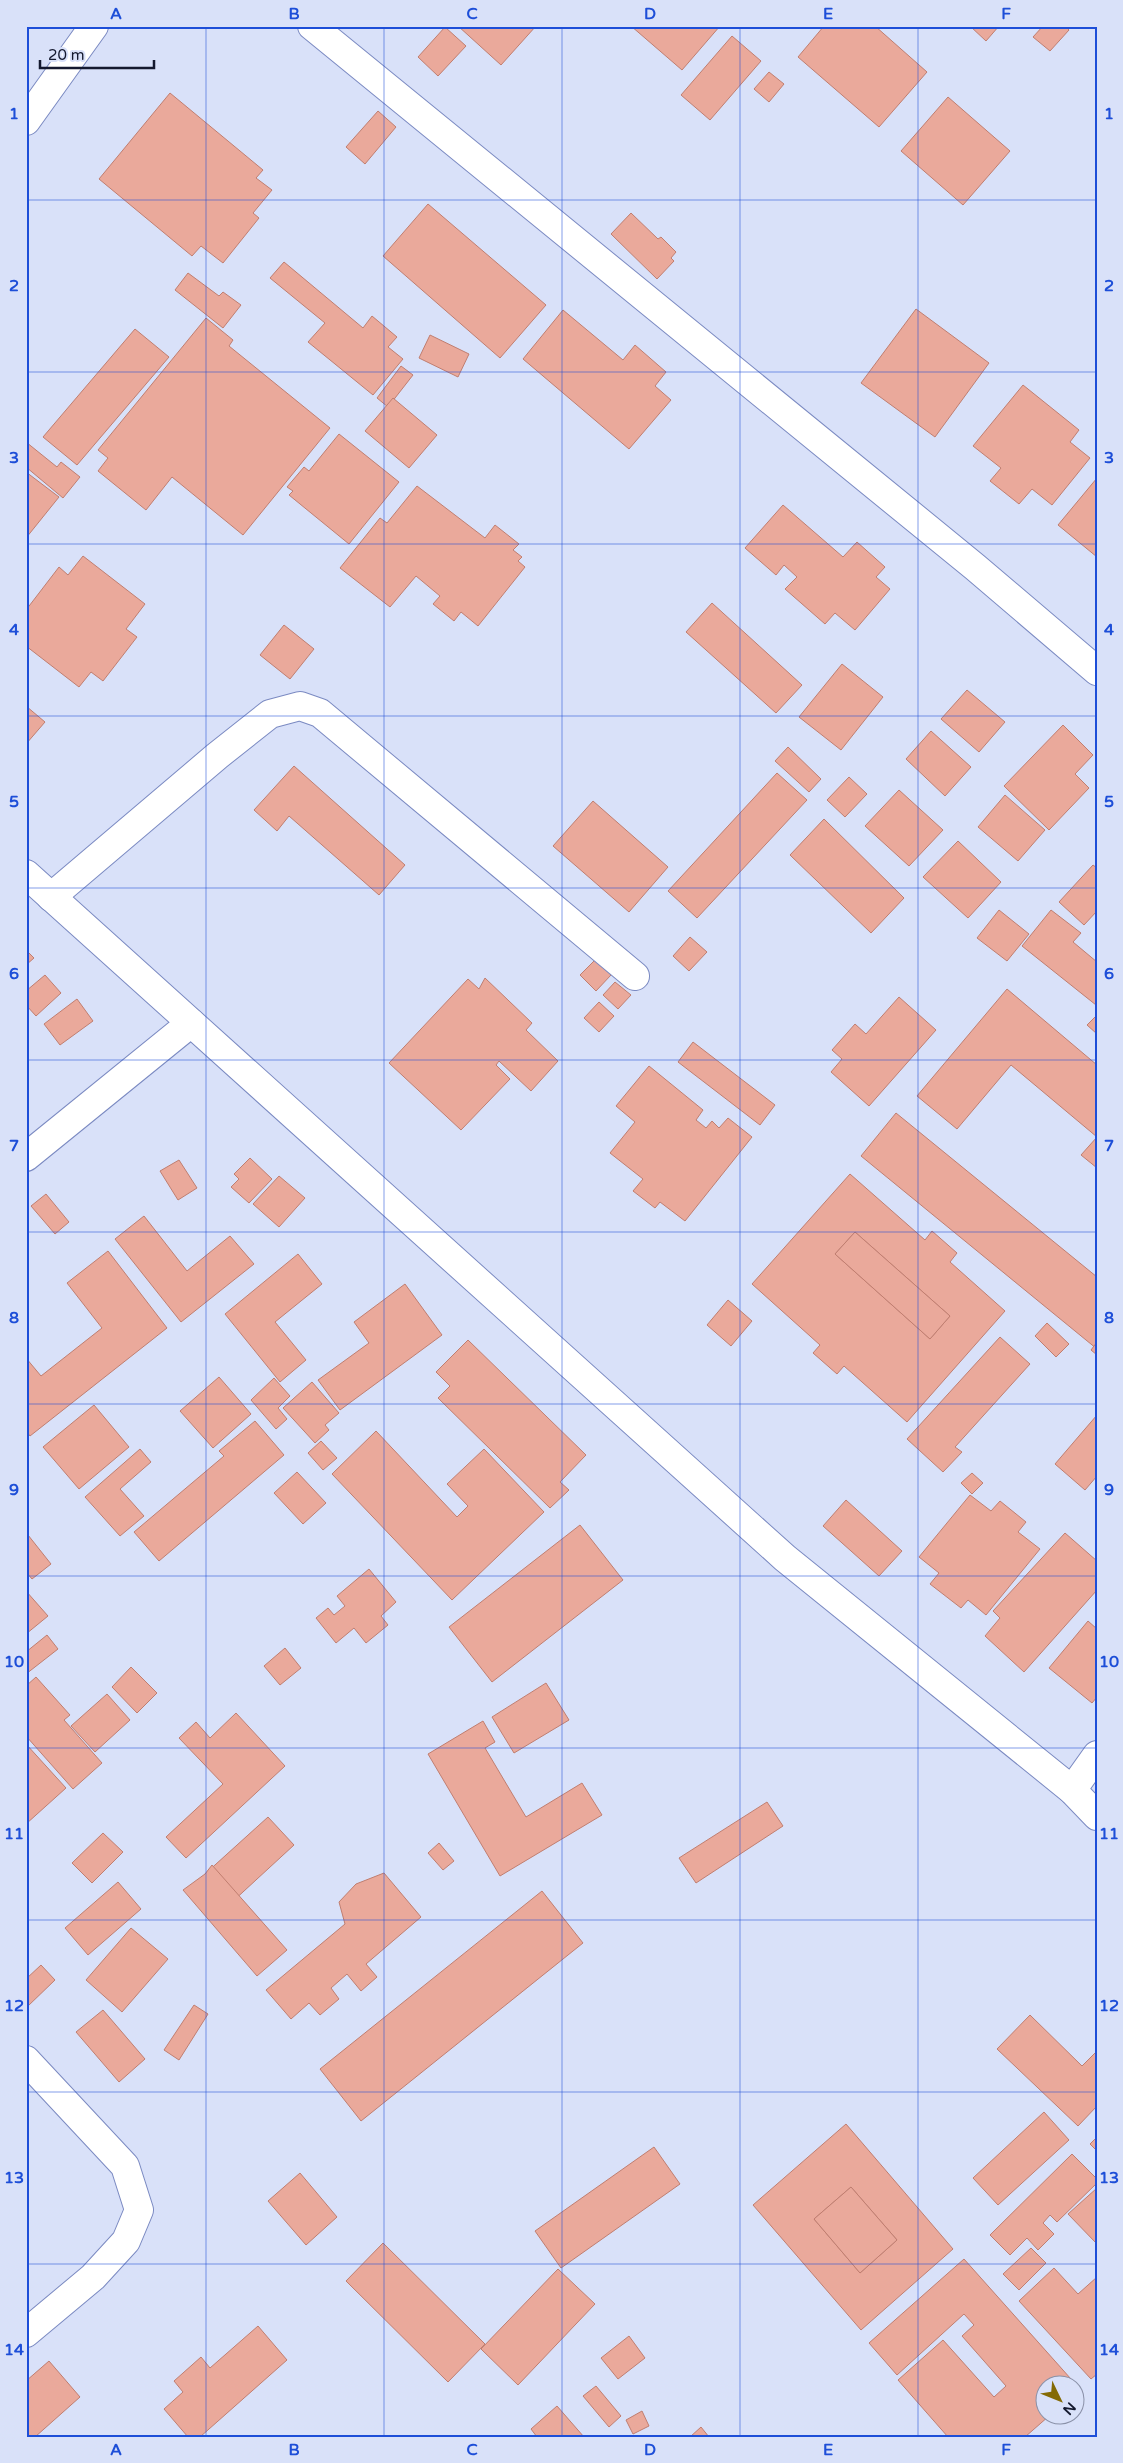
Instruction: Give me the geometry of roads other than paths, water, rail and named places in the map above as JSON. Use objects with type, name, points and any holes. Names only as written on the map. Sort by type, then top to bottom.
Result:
[{"type":"street","points":[[26,121],[94,26]]},
{"type":"street","points":[[312,26],[975,567],[1097,671]]},
{"type":"street","points":[[50,897],[217,756],[270,714],[300,706],[320,713],[635,976]]},
{"type":"street","points":[[26,874],[785,1558],[1072,1790],[1097,1816]]},
{"type":"street","points":[[26,1157],[191,1023]]},
{"type":"street","points":[[1072,1790],[1097,1755]]},
{"type":"street","points":[[26,2060],[125,2166],[139,2210],[126,2241],[92,2276],[26,2333]]}]
